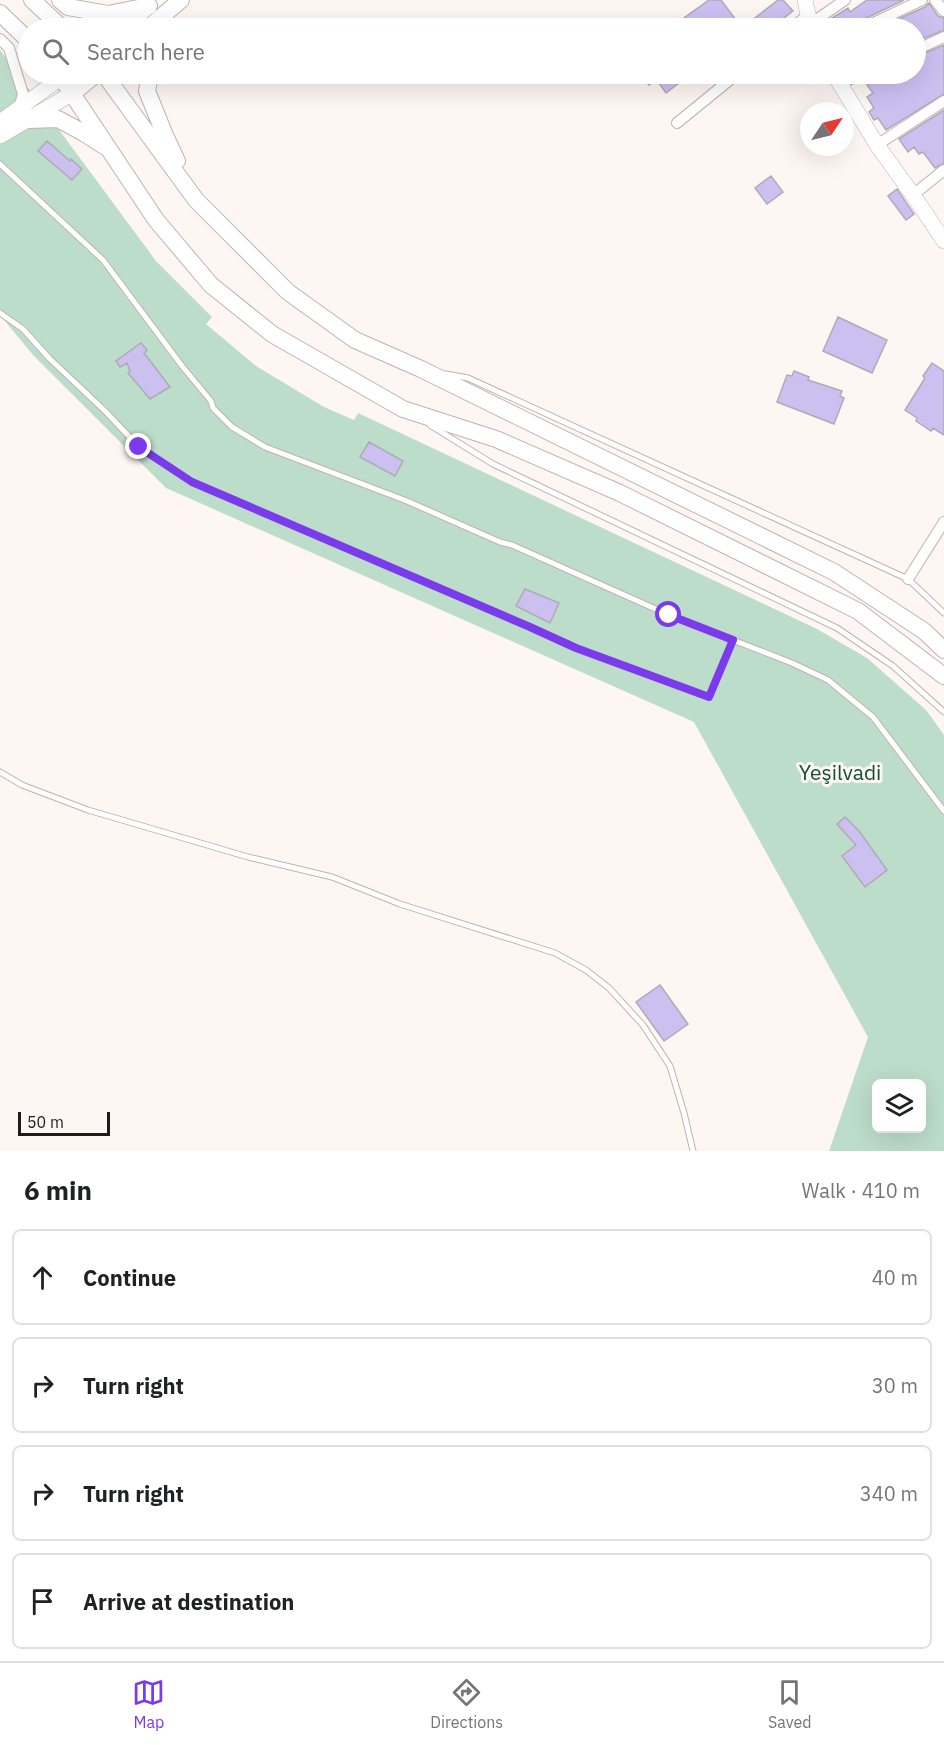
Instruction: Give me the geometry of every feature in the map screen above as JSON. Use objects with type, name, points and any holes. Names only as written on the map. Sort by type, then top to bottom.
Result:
[{"type":"main road","points":[[32,0],[51,18]]},
{"type":"main road","points":[[60,0],[68,7],[108,14],[152,3]]},
{"type":"main road","points":[[133,18],[152,3]]},
{"type":"main road","points":[[160,18],[178,3]]},
{"type":"main road","points":[[170,18],[178,3]]},
{"type":"main road","points":[[0,13],[18,30]]},
{"type":"main road","points":[[68,84],[156,220],[211,285],[272,334],[403,409],[496,439],[620,493],[858,611],[944,676]]},
{"type":"main road","points":[[73,93],[84,84]]},
{"type":"main road","points":[[111,84],[196,200],[288,292],[356,340],[421,369],[834,572],[924,631],[944,650]]},
{"type":"main road","points":[[148,84],[147,91],[164,133],[196,200]]},
{"type":"main road","points":[[23,114],[58,119],[111,150]]},
{"type":"street","points":[[810,16],[845,0]]},
{"type":"street","points":[[884,18],[922,0]]},
{"type":"street","points":[[935,0],[944,11]]},
{"type":"street","points":[[926,45],[944,37]]},
{"type":"street","points":[[0,39],[9,48],[18,80]]},
{"type":"street","points":[[19,84],[23,114]]},
{"type":"street","points":[[0,136],[53,84]]},
{"type":"street","points":[[677,123],[725,84]]},
{"type":"street","points":[[840,84],[877,145],[943,236]]},
{"type":"street","points":[[0,122],[73,93]]},
{"type":"street","points":[[877,145],[944,101]]},
{"type":"street","points":[[913,195],[944,170]]},
{"type":"street","points":[[908,579],[944,522]]},
{"type":"lane","points":[[0,164],[103,260],[211,401],[213,408],[232,427],[265,447],[407,501],[669,615],[792,663],[828,680],[873,717],[944,811]]},
{"type":"lane","points":[[0,313],[23,329],[139,447],[192,482],[576,648],[709,697],[733,640]]},
{"type":"lane","points":[[421,369],[468,378],[908,579],[944,614]]},
{"type":"lane","points":[[403,409],[493,464],[837,628],[893,666],[944,712]]},
{"type":"lane","points":[[0,772],[22,785],[88,810],[238,854],[332,877],[400,904],[555,953],[586,970],[609,988],[643,1025],[670,1066],[693,1151]]},
{"type":"green space","name":"Yeşilvadi","points":[[0,50],[18,74],[18,84],[25,84],[156,261],[212,317],[206,324],[256,366],[324,407],[354,420],[358,413],[817,629],[867,658],[926,710],[944,735],[944,1151],[829,1151],[868,1037],[694,722],[166,488],[33,355],[0,315]]},
{"type":"building","points":[[709,0],[721,0],[734,18],[684,18]]},
{"type":"building","points":[[778,0],[783,0],[793,11],[784,18],[755,18]]},
{"type":"building","points":[[867,0],[904,0],[866,18],[832,18],[848,8],[850,12]]},
{"type":"building","points":[[929,3],[938,16],[944,18],[944,30],[926,37],[926,18],[901,18]]},
{"type":"building","points":[[944,45],[944,94],[886,130],[878,118],[874,120],[869,112],[874,108],[867,97],[873,93],[867,85],[926,84],[926,52]]},
{"type":"building","points":[[660,84],[678,84],[666,93]]},
{"type":"building","points":[[944,110],[944,163],[935,168],[923,152],[919,154],[914,147],[908,152],[899,139]]},
{"type":"building","points":[[47,141],[82,169],[72,180],[38,151]]},
{"type":"building","points":[[771,176],[783,192],[767,204],[755,188]]},
{"type":"building","points":[[897,189],[914,214],[906,220],[888,196]]},
{"type":"building","points":[[838,317],[887,340],[872,373],[823,351]]},
{"type":"building","points":[[141,343],[147,350],[144,353],[170,387],[150,399],[128,373],[130,371],[127,363],[120,367],[116,361]]},
{"type":"building","points":[[932,363],[944,371],[944,435],[933,428],[931,431],[905,410]]},
{"type":"building","points":[[794,371],[809,377],[808,380],[842,391],[840,396],[844,398],[834,424],[777,402],[787,375],[792,376]]},
{"type":"building","points":[[369,442],[403,461],[395,476],[360,457]]},
{"type":"building","points":[[525,589],[559,603],[550,623],[516,606]]},
{"type":"building","points":[[845,817],[859,831],[887,870],[865,887],[842,856],[856,845],[837,824]]},
{"type":"building","points":[[660,985],[688,1024],[664,1041],[636,1002]]},
{"type":"route","points":[[139,447],[192,482],[576,648],[709,697],[733,640],[669,615]]}]
